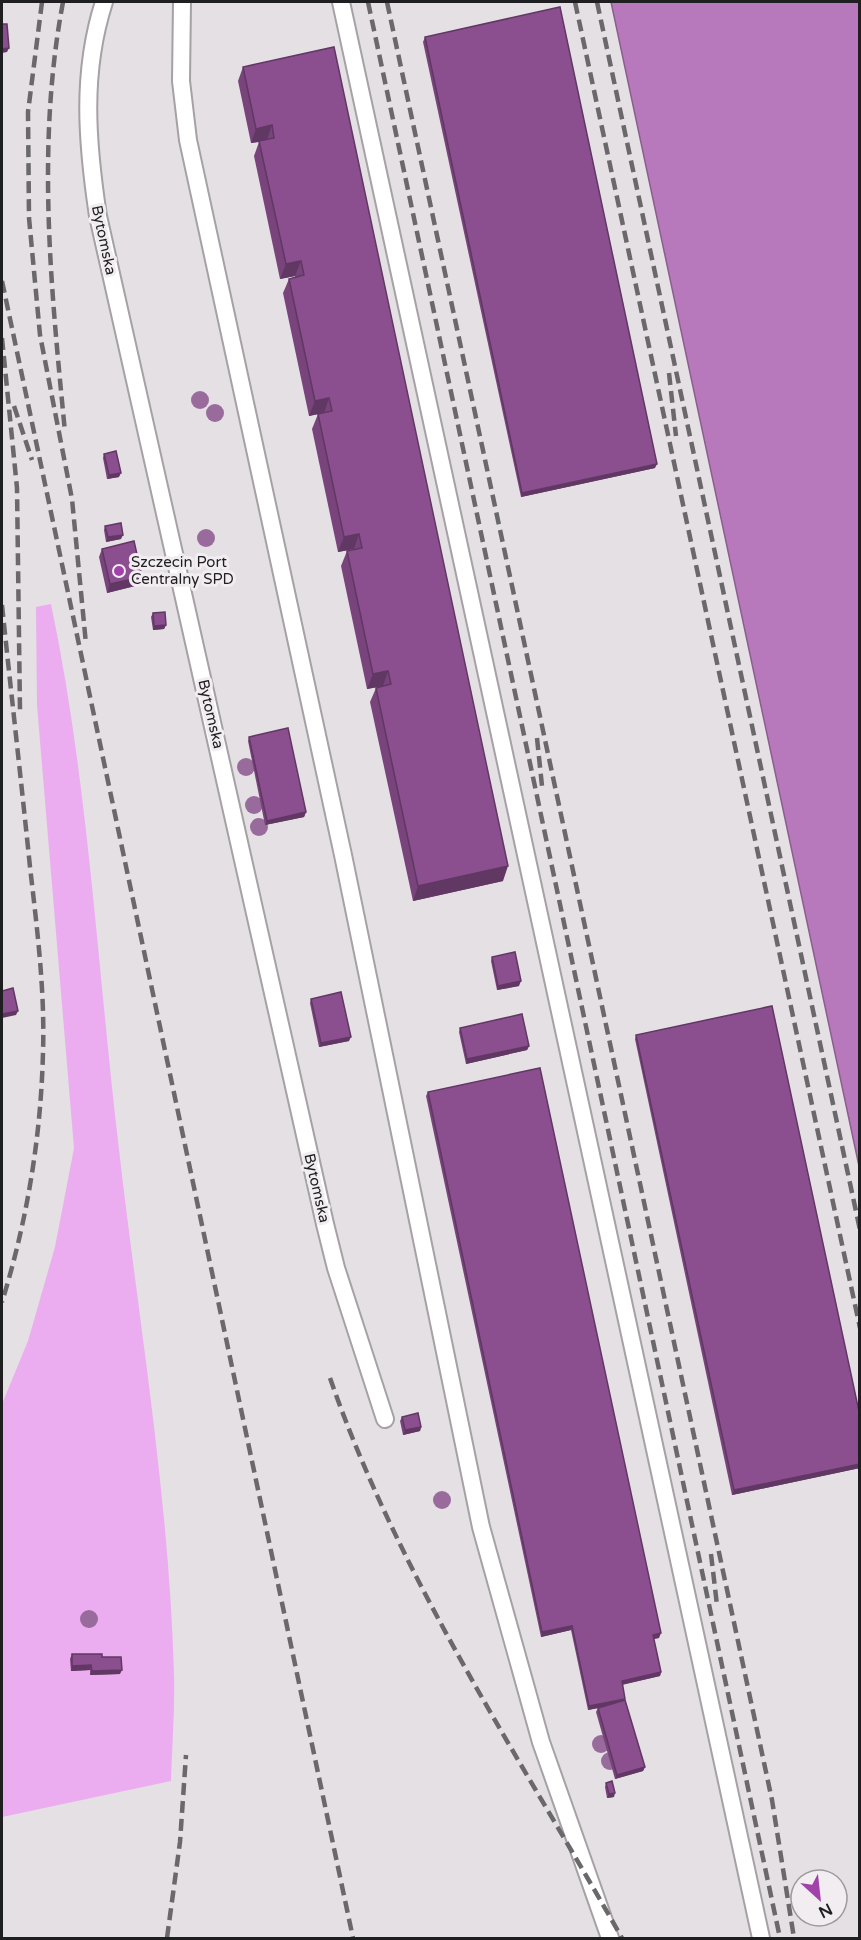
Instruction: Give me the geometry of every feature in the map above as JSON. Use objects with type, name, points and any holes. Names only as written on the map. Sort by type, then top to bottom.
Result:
[{"type":"lane","name":"Bytomska","points":[[104,2],[95,30],[86,104],[98,216],[325,1224],[336,1268],[385,1419]]},
{"type":"lane","points":[[182,2],[181,81],[188,140],[343,855],[481,1527],[514,1654],[541,1742],[610,1938]]},
{"type":"lane","points":[[341,2],[761,1938]]},
{"type":"shaded area","points":[[611,2],[859,2],[859,1166]]},
{"type":"shaded area","points":[[51,604],[64,671],[83,804],[118,1141],[152,1407],[166,1540],[174,1674],[171,1781],[2,1817],[2,1404],[28,1341],[55,1247],[74,1148],[37,705],[36,607]]},
{"type":"building","points":[[560,7],[657,464],[522,493],[425,37]]},
{"type":"building","points":[[2,24],[7,24],[9,48],[2,49]]},
{"type":"building","points":[[334,47],[508,866],[418,886],[376,688],[391,684],[388,671],[373,674],[347,551],[362,548],[359,534],[344,537],[318,414],[332,411],[329,398],[315,401],[289,279],[304,275],[301,261],[286,264],[259,141],[274,138],[272,125],[256,129],[243,67]]},
{"type":"building","points":[[116,451],[121,473],[109,475],[104,454]]},
{"type":"building","points":[[121,523],[123,535],[108,537],[105,526]]},
{"type":"building","name":"Szczecin Port Centralny SPD","points":[[134,541],[142,577],[110,584],[102,549]]},
{"type":"building","points":[[165,612],[166,625],[154,626],[153,613]]},
{"type":"building","points":[[288,728],[306,812],[267,821],[249,737]]},
{"type":"building","points":[[515,952],[521,981],[498,986],[492,957]]},
{"type":"building","points":[[13,988],[18,1011],[2,1014],[2,991]]},
{"type":"building","points":[[341,992],[351,1037],[321,1043],[311,999]]},
{"type":"building","points":[[772,1006],[860,1416],[860,1464],[734,1490],[636,1035]]},
{"type":"building","points":[[522,1014],[529,1046],[467,1059],[460,1028]]},
{"type":"building","points":[[540,1068],[661,1633],[653,1635],[661,1672],[622,1681],[625,1699],[589,1706],[572,1626],[542,1632],[428,1092]]},
{"type":"building","points":[[418,1413],[421,1427],[405,1430],[402,1417]]},
{"type":"building","points":[[72,1654],[102,1654],[102,1657],[121,1657],[122,1670],[92,1671],[91,1665],[72,1666]]},
{"type":"building","points":[[625,1700],[645,1767],[617,1775],[598,1708]]},
{"type":"building","points":[[612,1781],[615,1793],[609,1794],[606,1783]]},
{"type":"railway","points":[[42,2],[28,112],[29,218],[40,335],[72,499],[86,644]]},
{"type":"railway","points":[[63,2],[50,109],[48,163],[51,270],[65,432]]},
{"type":"railway","points":[[368,2],[780,1938]]},
{"type":"railway","points":[[387,2],[772,1800],[794,1938]]},
{"type":"railway","points":[[575,2],[860,1328]]},
{"type":"railway","points":[[597,2],[860,1230]]},
{"type":"railway","points":[[2,281],[353,1938]]},
{"type":"railway","points":[[2,338],[17,488],[20,711]]},
{"type":"railway","points":[[669,373],[676,436]]},
{"type":"railway","points":[[14,406],[32,460]]},
{"type":"railway","points":[[2,605],[38,936],[43,1029],[42,1084],[36,1147],[19,1241],[2,1302]]},
{"type":"railway","points":[[537,738],[542,786]]},
{"type":"railway","points":[[330,1378],[358,1452],[390,1524],[426,1595],[463,1664],[622,1938]]},
{"type":"railway","points":[[711,1554],[717,1605]]},
{"type":"railway","points":[[167,1938],[180,1842],[186,1755]]},
{"type":"place","name":"Szczecin Port Centralny SPD","points":[[119,571]]}]
